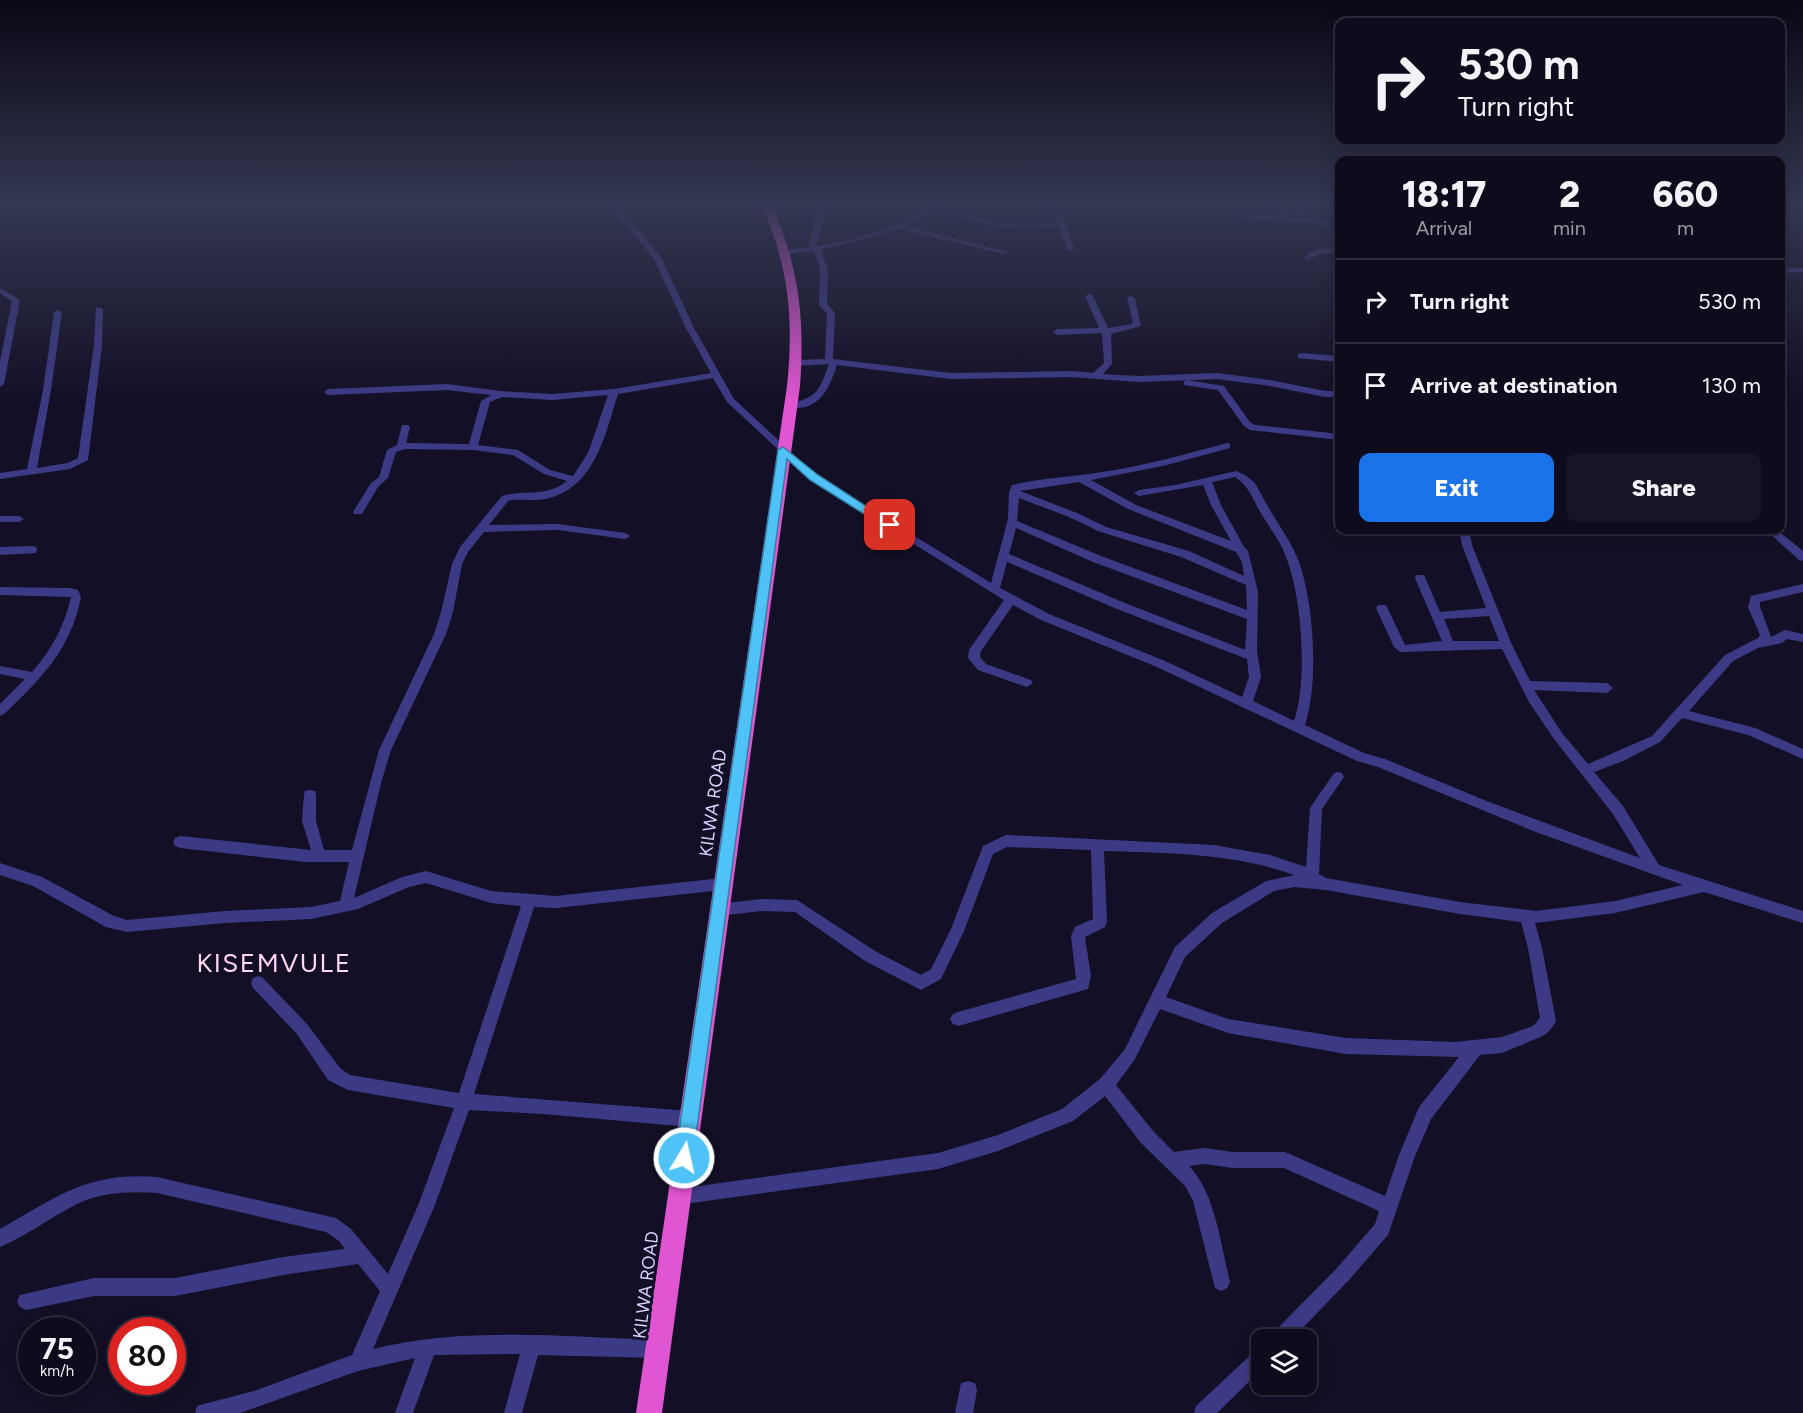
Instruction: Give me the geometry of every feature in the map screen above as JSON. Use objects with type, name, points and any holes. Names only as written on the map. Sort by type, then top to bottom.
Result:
[{"type":"highway","name":"KILWA ROAD","points":[[649,1413],[660,1348],[677,1197],[690,1119],[783,450],[792,406],[798,308],[790,269]]},
{"type":"street","points":[[663,269],[715,375],[730,400],[814,478],[994,590],[1045,617],[1161,664],[1361,757],[1381,763],[1552,834],[1701,887],[1803,917]]},
{"type":"street","points":[[792,406],[813,402],[819,397],[825,388],[832,362],[831,313],[823,305],[824,269]]},
{"type":"street","points":[[1785,271],[1803,270]]},
{"type":"street","points":[[0,290],[10,294],[16,300],[0,384]]},
{"type":"street","points":[[1089,296],[1106,332],[1108,364],[1094,377]]},
{"type":"street","points":[[1057,332],[1106,332],[1137,326],[1131,298]]},
{"type":"street","points":[[0,476],[70,466],[83,460],[98,345],[99,309]]},
{"type":"street","points":[[31,472],[58,312]]},
{"type":"street","points":[[1301,356],[1335,359]]},
{"type":"street","points":[[796,363],[832,362],[951,376],[1072,374],[1138,379],[1224,377],[1335,394]]},
{"type":"street","points":[[328,392],[447,387],[501,394],[552,397],[614,392],[715,375]]},
{"type":"street","points":[[1182,377],[1189,384],[1221,388],[1251,427],[1335,436]]},
{"type":"street","points":[[345,907],[385,750],[440,634],[460,557],[506,498],[550,495],[575,480],[593,454],[614,392]]},
{"type":"street","points":[[473,447],[486,401],[501,394]]},
{"type":"street","points":[[404,446],[401,444],[405,427]]},
{"type":"street","points":[[358,512],[374,485],[383,478],[392,450],[404,446],[473,447],[515,452],[547,472],[575,480]]},
{"type":"street","points":[[994,590],[1012,523],[1014,489],[1017,486],[1163,463],[1227,446]]},
{"type":"street","points":[[1139,493],[1236,474],[1251,485],[1292,558],[1302,602],[1306,648],[1302,718],[1298,727]]},
{"type":"street","points":[[1078,477],[1132,507],[1243,551]]},
{"type":"street","points":[[1207,481],[1216,505],[1243,551],[1251,583],[1252,657],[1256,677],[1246,704]]},
{"type":"street","points":[[1014,492],[1030,501],[1073,515],[1102,529],[1185,554],[1251,583]]},
{"type":"street","points":[[0,519],[20,519]]},
{"type":"street","points":[[1012,523],[1097,559],[1253,617]]},
{"type":"street","points":[[480,529],[558,527],[625,536]]},
{"type":"street","points":[[1465,534],[1506,645],[1533,699],[1558,736],[1618,810],[1653,869]]},
{"type":"street","points":[[1776,534],[1801,552]]},
{"type":"street","points":[[0,551],[32,550]]},
{"type":"street","points":[[1003,556],[1121,606],[1252,657]]},
{"type":"street","points":[[1420,579],[1449,645]]},
{"type":"street","points":[[1759,644],[1766,636],[1753,603],[1755,599],[1803,588]]},
{"type":"street","points":[[0,591],[69,592],[76,595],[75,608],[69,627],[54,655],[0,711]]},
{"type":"street","points":[[1011,599],[975,650],[974,658],[982,667],[1027,683]]},
{"type":"street","points":[[1382,608],[1400,647],[1506,645]]},
{"type":"street","points":[[1436,616],[1493,612]]},
{"type":"street","points":[[1585,770],[1656,739],[1729,658],[1759,644],[1778,640],[1786,634],[1803,638]]},
{"type":"street","points":[[0,670],[18,672],[34,678]]},
{"type":"street","points":[[1527,685],[1607,688]]},
{"type":"street","points":[[1679,713],[1751,731],[1803,754]]},
{"type":"street","points":[[1312,876],[1317,808],[1338,777]]},
{"type":"street","points":[[310,795],[309,821],[319,856]]},
{"type":"street","points":[[718,910],[762,905],[797,906],[870,956],[921,983],[936,974],[957,931],[988,850],[1006,841],[1242,854],[1281,864],[1326,884]]},
{"type":"street","points":[[180,842],[245,851],[357,856]]},
{"type":"street","points":[[958,1019],[1083,984],[1085,980],[1080,963],[1078,936],[1100,922],[1097,845]]},
{"type":"street","points":[[0,869],[37,881],[116,924],[152,925],[225,917],[281,916],[345,907],[407,881],[426,877],[491,897],[556,902],[722,885]]},
{"type":"street","points":[[677,1197],[938,1161],[998,1143],[1067,1114],[1106,1085],[1130,1054],[1179,952],[1217,918],[1271,885],[1294,881],[1326,884],[1460,908],[1526,916],[1579,913],[1701,887]]},
{"type":"street","points":[[358,1362],[427,1205],[464,1101],[529,901]]},
{"type":"street","points":[[1155,1000],[1228,1026],[1346,1046],[1455,1050],[1502,1045],[1538,1031],[1548,1022],[1535,948],[1526,916]]},
{"type":"street","points":[[258,983],[302,1029],[339,1078],[437,1098],[690,1119]]},
{"type":"street","points":[[1289,1329],[1343,1274],[1382,1228],[1425,1113],[1476,1048]]},
{"type":"street","points":[[1106,1085],[1147,1137],[1188,1175],[1198,1192],[1221,1282]]},
{"type":"street","points":[[1172,1160],[1204,1156],[1233,1160],[1285,1160],[1389,1207]]},
{"type":"street","points":[[0,1238],[77,1195],[112,1185],[131,1183],[157,1185],[330,1224],[345,1235],[384,1283],[391,1288]]},
{"type":"street","points":[[26,1301],[94,1287],[175,1287],[283,1266],[362,1255]]},
{"type":"street","points":[[204,1413],[254,1400],[358,1362],[428,1347],[532,1345],[660,1348]]},
{"type":"street","points":[[513,1413],[532,1345]]},
{"type":"street","points":[[404,1413],[428,1347]]},
{"type":"street","points":[[1203,1413],[1251,1367]]},
{"type":"street","points":[[964,1413],[968,1390]]},
{"type":"district","name":"KISEMVULE","points":[[274,963]]},
{"type":"route","points":[[684,1158],[783,450],[814,478],[890,525]]}]
